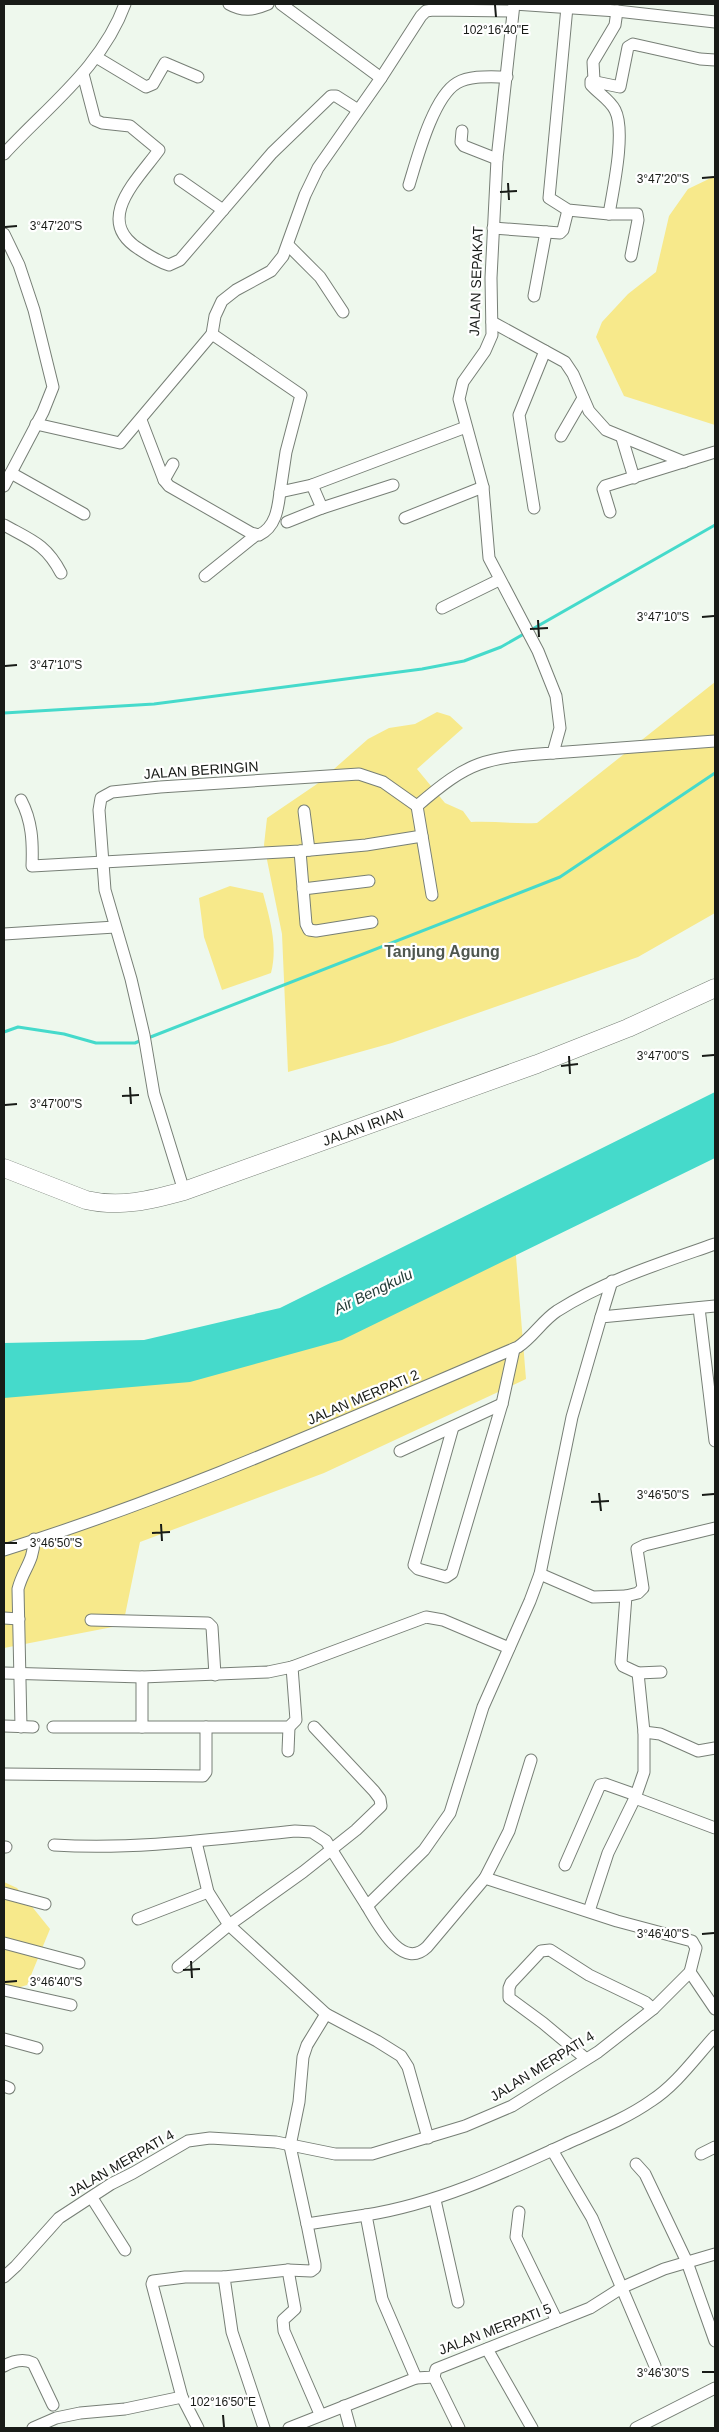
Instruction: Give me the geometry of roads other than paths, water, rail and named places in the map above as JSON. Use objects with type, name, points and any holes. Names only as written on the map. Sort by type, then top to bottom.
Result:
[{"type":"main road","name":"JALAN IRIAN","points":[[4,1168],[86,1200],[101,1203],[130,1203],[184,1192],[537,1064],[628,1028],[715,988]]},
{"type":"street","points":[[4,154],[83,74],[109,39],[125,4]]},
{"type":"street","points":[[229,4],[238,9],[248,10],[268,4]]},
{"type":"street","points":[[281,4],[381,78]]},
{"type":"street","name":"JALAN SEPAKAT","points":[[513,6],[497,159],[493,228],[492,335],[488,346],[463,382],[459,390],[459,399],[483,487],[487,549],[499,580],[538,651],[556,696],[559,714],[559,735],[553,753]]},
{"type":"street","points":[[36,424],[118,444],[123,441],[212,334],[215,316],[222,301],[236,290],[276,267],[288,246],[312,179],[421,16],[433,7],[567,7],[617,10],[715,22]]},
{"type":"street","points":[[567,7],[549,198],[568,210],[638,215],[632,256]]},
{"type":"street","points":[[609,214],[618,157],[617,116],[613,106],[590,82],[594,80],[593,62],[616,25],[617,10]]},
{"type":"street","points":[[594,80],[620,87],[628,47],[632,44],[700,59],[715,60]]},
{"type":"street","points":[[96,57],[146,87],[153,84],[165,62],[198,77]]},
{"type":"street","points":[[83,74],[95,120],[102,123],[130,126],[159,150],[121,204],[119,223],[128,241],[147,254],[167,264],[173,264],[184,256],[272,154],[331,96],[336,96],[358,110]]},
{"type":"street","points":[[409,185],[439,105],[450,89],[466,80],[507,77]]},
{"type":"street","points":[[462,131],[461,140],[464,146],[497,159]]},
{"type":"street","points":[[180,180],[223,210]]},
{"type":"street","points":[[493,228],[561,233],[568,210]]},
{"type":"street","points":[[534,296],[546,232]]},
{"type":"street","points":[[4,234],[18,265],[34,310],[52,379],[50,396],[4,486]]},
{"type":"street","points":[[288,246],[320,277],[343,312]]},
{"type":"street","points":[[492,322],[567,364],[583,398],[599,425],[622,438],[684,462]]},
{"type":"street","points":[[205,576],[256,535],[266,531],[273,521],[278,509],[286,452],[301,395],[212,334]]},
{"type":"street","points":[[534,508],[519,415],[545,350]]},
{"type":"street","points":[[561,436],[583,398]]},
{"type":"street","points":[[141,420],[164,480],[171,488],[256,535]]},
{"type":"street","points":[[280,492],[312,485],[466,427]]},
{"type":"street","points":[[622,438],[634,478]]},
{"type":"street","points":[[610,512],[604,486],[715,452]]},
{"type":"street","points":[[164,480],[173,464]]},
{"type":"street","points":[[11,473],[84,514]]},
{"type":"street","points":[[312,485],[322,508]]},
{"type":"street","points":[[287,522],[322,508],[393,485]]},
{"type":"street","points":[[405,518],[483,487]]},
{"type":"street","points":[[4,525],[45,548],[52,556],[61,573]]},
{"type":"street","points":[[442,608],[499,580]]},
{"type":"street","points":[[432,894],[417,806],[446,780],[470,765],[502,757],[715,741]]},
{"type":"street","name":"JALAN BERINGIN","points":[[184,1192],[154,1094],[145,1040],[131,979],[105,890],[101,862],[100,800],[112,792],[359,774],[383,782],[417,806]]},
{"type":"street","points":[[21,800],[29,815],[32,836],[32,866],[304,851],[366,845],[422,836]]},
{"type":"street","points":[[304,810],[303,889],[306,924],[312,931],[372,922]]},
{"type":"street","points":[[303,889],[369,881]]},
{"type":"street","points":[[4,934],[115,927]]},
{"type":"street","name":"JALAN MERPATI 2","points":[[5,1549],[209,1476],[370,1411],[514,1349],[531,1338],[550,1317],[612,1281],[715,1244]]},
{"type":"street","points":[[367,1906],[424,1850],[443,1825],[454,1802],[483,1707],[540,1574],[572,1417],[612,1281]]},
{"type":"street","points":[[601,1318],[715,1306]]},
{"type":"street","points":[[699,1308],[712,1392],[715,1441]]},
{"type":"street","points":[[453,1427],[414,1565],[418,1570],[446,1577],[452,1573],[502,1404],[514,1349]]},
{"type":"street","points":[[400,1451],[502,1404]]},
{"type":"street","points":[[540,1574],[593,1597],[626,1596],[640,1592],[643,1588],[637,1554],[638,1547],[715,1528]]},
{"type":"street","points":[[4,1726],[27,1727],[21,1674],[18,1589],[21,1577],[32,1561],[34,1539]]},
{"type":"street","points":[[626,1596],[621,1662],[623,1666],[638,1673],[661,1672]]},
{"type":"street","points":[[4,1674],[142,1677],[255,1674],[292,1667],[426,1617],[443,1620],[509,1648]]},
{"type":"street","points":[[4,1618],[19,1618]]},
{"type":"street","points":[[91,1620],[208,1623],[212,1627],[215,1675]]},
{"type":"street","points":[[53,1727],[289,1728],[293,1726],[296,1720],[292,1667]]},
{"type":"street","points":[[589,1911],[608,1853],[636,1796],[644,1772],[644,1732],[638,1673]]},
{"type":"street","points":[[142,1677],[142,1727]]},
{"type":"street","points":[[4,1774],[203,1776],[206,1772],[206,1727]]},
{"type":"street","points":[[178,1967],[229,1925],[331,1850],[379,1809],[381,1801],[374,1791],[314,1727]]},
{"type":"street","points":[[288,1751],[289,1728]]},
{"type":"street","points":[[644,1732],[660,1734],[698,1751],[715,1748]]},
{"type":"street","points":[[54,1845],[118,1847],[196,1842],[305,1831],[319,1835],[331,1850],[389,1939],[407,1954],[415,1954],[427,1947],[485,1878],[509,1831],[531,1760]]},
{"type":"street","points":[[565,1865],[600,1785],[605,1784],[715,1828]]},
{"type":"street","points":[[196,1842],[208,1892],[229,1925],[326,2014],[378,2041],[401,2056],[408,2067],[428,2138]]},
{"type":"street","points":[[485,1878],[692,1941],[696,1948],[690,1972],[715,2009]]},
{"type":"street","points":[[138,1919],[208,1892]]},
{"type":"street","points":[[4,1893],[45,1904]]},
{"type":"street","points":[[4,1942],[79,1963]]},
{"type":"street","points":[[585,2058],[509,1998],[511,1983],[542,1951],[550,1950],[590,1975],[645,2002],[653,2009]]},
{"type":"street","name":"JALAN MERPATI 4","points":[[4,2277],[59,2218],[92,2198],[110,2184],[133,2174],[188,2141],[210,2138],[276,2142],[335,2154],[363,2154],[428,2138],[465,2126],[512,2106],[585,2058],[598,2052],[653,2009],[690,1972]]},
{"type":"street","points":[[4,1990],[71,2005]]},
{"type":"street","points":[[198,2428],[182,2397],[152,2282],[185,2277],[224,2277],[288,2270],[312,2271],[315,2268],[290,2146],[299,2102],[303,2057],[307,2046],[326,2014]]},
{"type":"street","points":[[307,2224],[398,2210],[435,2200],[552,2150],[652,2101],[671,2084],[715,2036]]},
{"type":"street","points":[[4,2039],[37,2048]]},
{"type":"street","points":[[701,2154],[715,2147]]},
{"type":"street","points":[[552,2150],[592,2218],[655,2366]]},
{"type":"street","points":[[636,2164],[645,2174],[687,2262],[715,2341]]},
{"type":"street","points":[[92,2198],[125,2250]]},
{"type":"street","points":[[435,2200],[458,2302]]},
{"type":"street","points":[[519,2212],[516,2237],[557,2321]]},
{"type":"street","points":[[366,2215],[378,2282],[401,2346],[416,2378]]},
{"type":"street","name":"JALAN MERPATI 5","points":[[434,2377],[436,2369],[590,2308],[623,2287],[664,2269],[715,2254]]},
{"type":"street","points":[[288,2270],[295,2309],[283,2320],[284,2331],[320,2414]]},
{"type":"street","points":[[224,2277],[232,2332],[264,2428]]},
{"type":"street","points":[[487,2349],[532,2428]]},
{"type":"street","points":[[4,2366],[11,2362],[23,2360],[33,2363],[53,2405]]},
{"type":"street","points":[[289,2428],[320,2414],[416,2378],[434,2377],[459,2428]]},
{"type":"street","points":[[636,2428],[715,2388]]},
{"type":"street","points":[[33,2428],[56,2418],[80,2413],[125,2409],[182,2397]]},
{"type":"street","points":[[344,2406],[350,2428]]},
{"type":"water","name":"Air Bengkulu","points":[[715,1092],[715,1158],[342,1340],[190,1382],[4,1398],[4,1343],[144,1340],[280,1308]]},
{"type":"waterway","points":[[4,713],[154,704],[422,669],[464,661],[501,647],[715,525]]},
{"type":"waterway","points":[[148,1038],[560,877],[715,773]]},
{"type":"waterway","points":[[4,1032],[18,1027],[64,1034],[96,1043],[135,1043],[142,1040]]},
{"type":"district","name":"Tanjung Agung","points":[[442,951]]}]
